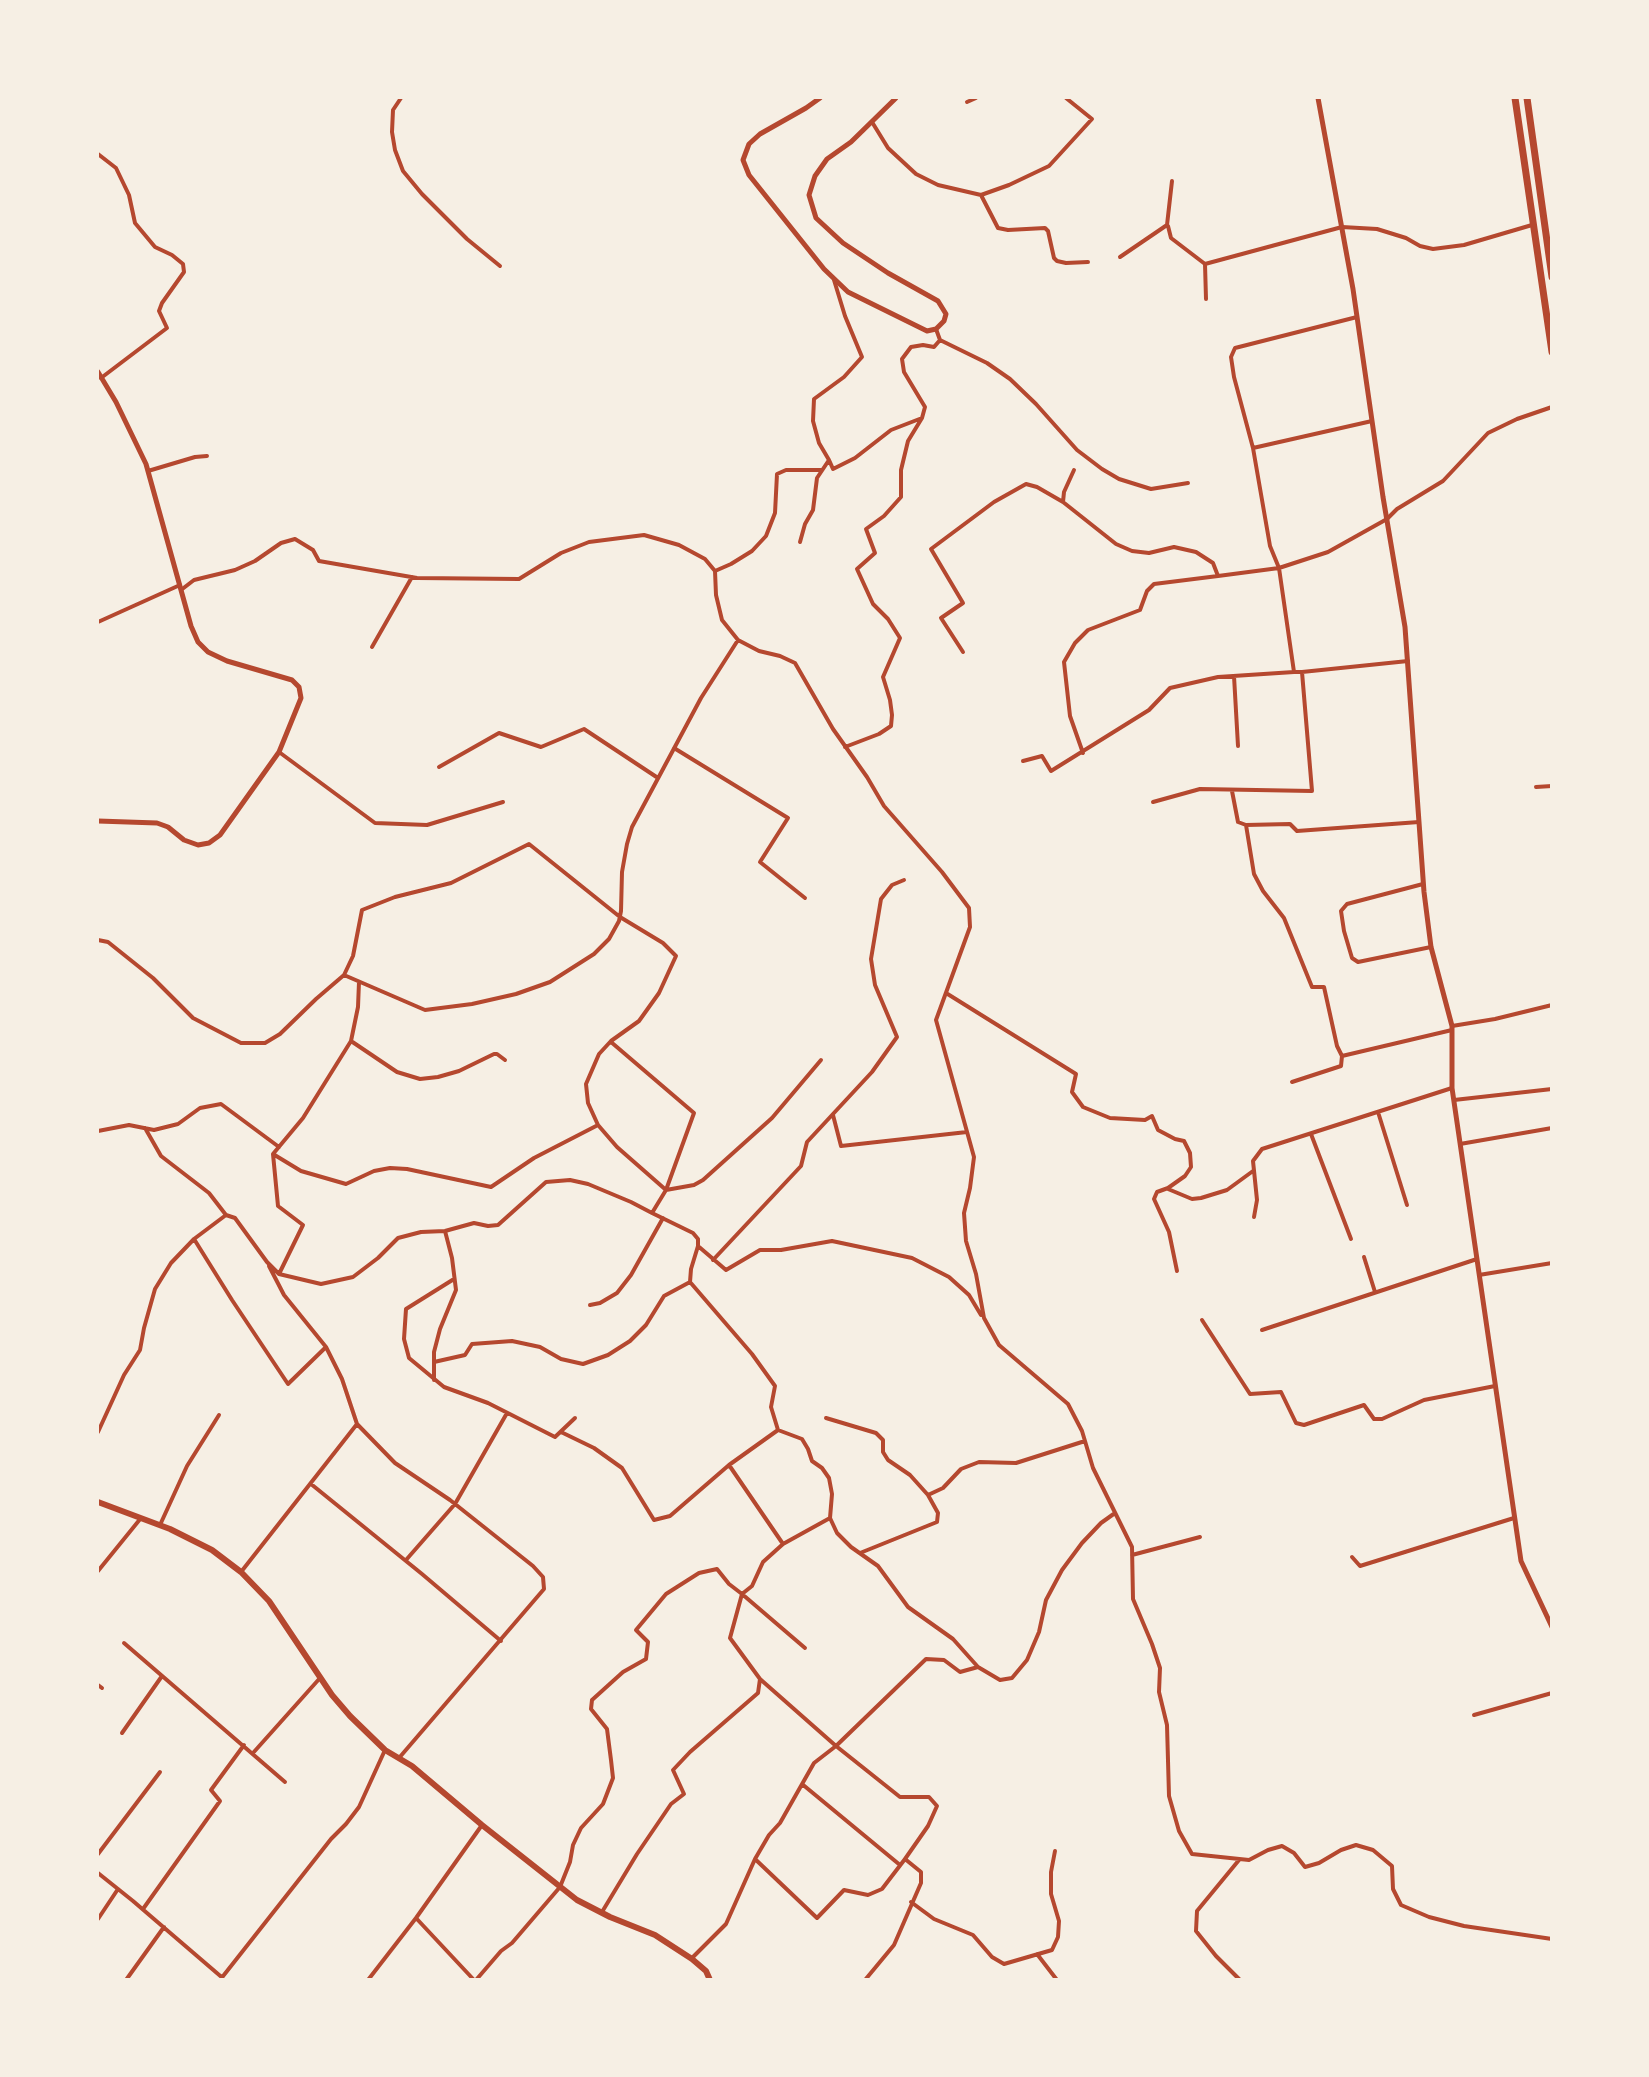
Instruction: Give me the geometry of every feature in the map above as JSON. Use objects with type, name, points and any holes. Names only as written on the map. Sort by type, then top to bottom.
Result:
[{"type":"main road","points":[[1515,98],[1551,352]]},
{"type":"main road","points":[[1527,98],[1551,277]]},
{"type":"main road","points":[[98,1502],[142,1517],[212,1550],[241,1572],[269,1600],[332,1695],[385,1750],[412,1766],[577,1900],[656,1935],[692,1959],[706,1971],[710,1980]]},
{"type":"street","points":[[401,98],[393,110],[392,132],[395,150],[403,171],[422,194],[467,239],[500,266]]},
{"type":"street","points":[[820,98],[760,134],[748,144],[743,160],[749,175],[824,269],[848,292],[927,331],[936,329],[944,321],[946,314],[938,302],[843,243],[816,218],[809,195],[815,176],[827,159],[851,142],[896,98]]},
{"type":"street","points":[[967,102],[976,98]]},
{"type":"street","points":[[872,122],[888,148],[916,174],[938,185],[981,195],[1049,166],[1079,134],[1092,119],[1066,98]]},
{"type":"street","points":[[1318,98],[1357,317],[1386,519],[1405,627],[1423,884],[1431,947],[1452,1028],[1452,1088],[1514,1518],[1521,1561],[1551,1626]]},
{"type":"street","points":[[98,154],[116,168],[129,195],[135,224],[155,247],[172,255],[183,264],[184,272],[159,311],[167,328],[99,375],[116,402],[148,471],[191,626],[198,642],[208,652],[227,661],[292,680],[299,687],[301,698],[279,753],[220,835],[209,843],[198,844],[184,840],[168,827],[157,823],[98,821]]},
{"type":"street","points":[[1172,180],[1167,225],[1171,238],[1205,264]]},
{"type":"street","points":[[981,195],[998,228],[1008,230],[1045,228],[1057,261],[1088,262]]},
{"type":"street","points":[[1542,209],[1551,207]]},
{"type":"street","points":[[1120,257],[1167,225]]},
{"type":"street","points":[[1205,264],[1342,227],[1377,229],[1433,249],[1464,245],[1532,225]]},
{"type":"street","points":[[1205,264],[1206,299]]},
{"type":"street","points":[[834,279],[845,316],[862,357],[844,377],[814,399],[813,421],[819,443],[833,469],[855,458],[891,430],[922,418]]},
{"type":"street","points":[[1293,672],[1279,568],[1270,546],[1253,448],[1231,357],[1235,348],[1357,317]]},
{"type":"street","points":[[936,329],[940,340],[987,363],[1010,379],[1077,450],[1111,474],[1151,489],[1188,483]]},
{"type":"street","points":[[845,747],[879,734],[891,726],[890,700],[883,677],[900,638],[873,604],[857,569],[875,554],[866,529],[884,516],[901,497],[901,470],[908,441],[922,418],[925,407],[904,372],[903,359],[911,347],[923,345],[934,347],[940,340]]},
{"type":"street","points":[[1083,753],[1070,716],[1064,662],[1075,643],[1088,630],[1140,610],[1147,591],[1154,584],[1279,568],[1328,552],[1386,519],[1397,508],[1443,481],[1488,433],[1517,419],[1551,408]]},
{"type":"street","points":[[1253,448],[1372,421]]},
{"type":"street","points":[[148,471],[195,457],[207,456]]},
{"type":"street","points":[[800,542],[805,524],[813,510],[817,478],[829,460]]},
{"type":"street","points":[[715,571],[752,551],[766,536],[775,513],[777,474],[786,470],[822,470]]},
{"type":"street","points":[[1063,502],[1064,492],[1074,471]]},
{"type":"street","points":[[963,652],[941,618],[963,603],[931,549],[994,502],[1026,484],[1037,487],[1063,502],[1116,544],[1132,551],[1149,554],[1174,547],[1196,552],[1213,563],[1218,576]]},
{"type":"street","points":[[98,622],[194,580],[235,570],[255,561],[281,543],[295,540],[313,550],[319,561],[412,577],[519,579],[561,553],[589,542],[644,535],[679,545],[705,560],[715,571],[716,595],[722,620],[738,640],[759,651],[780,656],[795,663],[832,729],[867,777],[884,806],[942,872],[969,908],[970,927],[936,1020],[974,1157],[964,1213],[966,1241],[976,1274],[984,1318]]},
{"type":"street","points":[[372,647],[412,577]]},
{"type":"street","points":[[344,975],[425,1010],[472,1004],[550,982],[594,954],[609,939],[620,917],[622,872],[632,827],[701,698],[738,640]]},
{"type":"street","points":[[1023,761],[1042,756],[1051,771],[1149,710],[1170,688],[1218,677],[1408,662]]},
{"type":"street","points":[[1153,802],[1200,789],[1312,791],[1302,672]]},
{"type":"street","points":[[1234,676],[1238,746]]},
{"type":"street","points":[[439,767],[499,733],[541,747],[584,729],[658,778]]},
{"type":"street","points":[[674,748],[788,818],[760,862],[805,898]]},
{"type":"street","points":[[279,753],[375,823],[427,825],[503,802]]},
{"type":"street","points":[[1536,787],[1551,786]]},
{"type":"street","points":[[1232,791],[1238,822],[1246,825],[1290,824],[1297,831],[1419,822]]},
{"type":"street","points":[[1246,825],[1254,874],[1263,891],[1284,918],[1312,987],[1324,987],[1337,1046],[1342,1056],[1341,1066],[1292,1082]]},
{"type":"street","points":[[98,940],[108,942],[119,950],[153,978],[194,1018],[241,1043],[265,1043],[280,1034],[344,975],[353,956],[362,910],[395,897],[451,883],[529,844],[620,917],[663,943],[676,956],[659,993],[639,1021],[611,1041],[598,1054],[586,1084],[588,1103],[598,1125],[617,1147],[666,1190]]},
{"type":"street","points":[[713,1260],[801,1166],[807,1142],[872,1072],[897,1037],[875,986],[871,959],[881,899],[892,885],[904,880]]},
{"type":"street","points":[[1423,884],[1347,904],[1341,911],[1352,958],[1358,962],[1431,947]]},
{"type":"street","points":[[279,1274],[303,1225],[278,1206],[273,1154],[303,1118],[351,1041],[358,1007],[359,982]]},
{"type":"street","points":[[946,993],[1077,1074],[1072,1092],[1083,1107],[1110,1118],[1144,1120],[1152,1116],[1158,1130],[1184,1141],[1190,1153],[1191,1167],[1185,1176],[1168,1188],[1157,1192],[1154,1199],[1169,1232],[1177,1271]]},
{"type":"street","points":[[1342,1056],[1551,1005]]},
{"type":"street","points":[[351,1041],[397,1072],[420,1079],[459,1071],[494,1054],[505,1060]]},
{"type":"street","points":[[611,1041],[694,1113],[666,1190],[652,1213]]},
{"type":"street","points":[[666,1190],[694,1185],[703,1180],[772,1118],[821,1060]]},
{"type":"street","points":[[1254,1217],[1257,1200],[1253,1161],[1262,1149],[1452,1088]]},
{"type":"street","points":[[1454,1100],[1551,1089]]},
{"type":"street","points":[[98,1131],[129,1125],[154,1130],[178,1124],[200,1108],[221,1104],[279,1147]]},
{"type":"street","points":[[1378,1112],[1407,1205]]},
{"type":"street","points":[[832,1114],[841,1146],[967,1132]]},
{"type":"street","points":[[273,1154],[301,1171],[346,1184],[374,1171],[390,1168],[407,1169],[491,1187],[534,1158],[598,1125]]},
{"type":"street","points":[[144,1128],[161,1156],[209,1192],[226,1215],[235,1218],[267,1262],[284,1294],[326,1347],[342,1379],[357,1424],[395,1464],[455,1504],[533,1566],[543,1578],[544,1589],[399,1758]]},
{"type":"street","points":[[1460,1144],[1551,1128]]},
{"type":"street","points":[[1311,1134],[1351,1239]]},
{"type":"street","points":[[1168,1188],[1192,1199],[1201,1198],[1227,1190],[1254,1171]]},
{"type":"street","points":[[267,1262],[279,1274],[321,1284],[353,1277],[378,1258],[398,1238],[421,1232],[445,1231],[474,1223],[488,1226],[498,1225],[546,1182],[570,1180],[588,1184],[631,1202],[693,1233],[698,1239],[690,1282],[752,1354],[775,1386],[771,1407],[778,1430]]},
{"type":"street","points":[[98,1432],[124,1375],[140,1350],[155,1289],[171,1263],[194,1239],[226,1215]]},
{"type":"street","points":[[590,1305],[600,1303],[617,1293],[631,1275],[663,1218]]},
{"type":"street","points":[[435,1380],[434,1352],[440,1329],[456,1290],[452,1258],[445,1231]]},
{"type":"street","points":[[194,1239],[288,1384],[326,1347]]},
{"type":"street","points":[[698,1246],[726,1270],[760,1250],[781,1250],[832,1241],[912,1258],[949,1276],[969,1295],[999,1345],[1068,1404],[1082,1431],[1093,1467],[1132,1547],[1133,1599],[1160,1668],[1159,1692],[1167,1725],[1169,1796],[1179,1831],[1192,1854],[1250,1860],[1268,1850],[1282,1846],[1294,1853],[1305,1867],[1319,1863],[1341,1850],[1356,1845],[1373,1850],[1392,1866],[1393,1889],[1401,1905],[1429,1917],[1464,1926],[1551,1939]]},
{"type":"street","points":[[1364,1257],[1375,1292]]},
{"type":"street","points":[[1262,1330],[1477,1259]]},
{"type":"street","points":[[1479,1275],[1551,1263]]},
{"type":"street","points":[[454,1279],[406,1309],[404,1339],[409,1358],[444,1387],[488,1403],[555,1437],[575,1419]]},
{"type":"street","points":[[434,1362],[465,1355],[472,1344],[512,1341],[540,1347],[561,1359],[583,1364],[608,1355],[630,1341],[646,1325],[664,1296],[690,1282]]},
{"type":"street","points":[[1202,1320],[1250,1394],[1281,1392],[1296,1423],[1304,1425],[1364,1405],[1374,1419],[1382,1419],[1424,1400],[1495,1386]]},
{"type":"street","points":[[406,1560],[455,1504],[507,1413]]},
{"type":"street","points":[[160,1525],[187,1466],[219,1415]]},
{"type":"street","points":[[826,1418],[876,1433],[883,1440],[884,1452],[888,1460],[909,1475],[928,1495],[938,1513],[937,1522],[860,1553]]},
{"type":"street","points":[[241,1572],[357,1424]]},
{"type":"street","points":[[561,1432],[594,1448],[622,1468],[654,1520],[670,1516],[729,1465],[778,1430]]},
{"type":"street","points":[[778,1430],[802,1439],[812,1461],[822,1468],[829,1478],[832,1494],[830,1518],[837,1533],[878,1566],[908,1606],[953,1639],[978,1667],[1000,1680],[1012,1678],[1027,1660],[1039,1632],[1046,1600],[1062,1570],[1095,1530],[1115,1513]]},
{"type":"street","points":[[928,1495],[943,1488],[961,1469],[979,1462],[1016,1463],[1085,1441]]},
{"type":"street","points":[[729,1465],[783,1544]]},
{"type":"street","points":[[311,1484],[406,1560],[501,1641]]},
{"type":"street","points":[[98,1571],[142,1517]]},
{"type":"street","points":[[754,1859],[818,1918],[844,1890],[868,1895],[882,1889],[928,1826],[937,1806],[929,1797],[900,1797],[836,1746],[760,1679],[730,1638],[742,1594],[752,1586],[763,1562],[783,1544],[830,1518]]},
{"type":"street","points":[[1352,1557],[1360,1566],[1514,1518]]},
{"type":"street","points":[[1132,1555],[1200,1537]]},
{"type":"street","points":[[416,1917],[475,1980],[501,1951],[512,1943],[560,1887],[570,1862],[573,1845],[581,1828],[603,1804],[613,1778],[608,1729],[591,1709],[592,1700],[623,1672],[646,1659],[648,1642],[636,1630],[666,1594],[699,1573],[717,1569],[729,1584],[805,1648]]},
{"type":"street","points":[[124,1643],[285,1782]]},
{"type":"street","points":[[692,1959],[726,1923],[754,1859],[769,1835],[780,1823],[814,1763],[836,1746],[926,1659],[944,1660],[960,1672],[978,1667]]},
{"type":"street","points":[[122,1733],[162,1676]]},
{"type":"street","points":[[254,1753],[320,1678]]},
{"type":"street","points":[[601,1912],[671,1804],[684,1794],[673,1770],[690,1752],[758,1693],[760,1679]]},
{"type":"street","points":[[1474,1715],[1551,1693]]},
{"type":"street","points":[[143,1909],[220,1801],[211,1790],[244,1745]]},
{"type":"street","points":[[98,1873],[143,1909],[222,1979],[330,1839],[359,1807],[385,1750]]},
{"type":"street","points":[[98,1854],[160,1772]]},
{"type":"street","points":[[802,1784],[900,1865]]},
{"type":"street","points":[[369,1980],[482,1825]]},
{"type":"street","points":[[911,1902],[934,1919],[973,1935],[992,1957],[1004,1964],[1052,1950],[1058,1937],[1059,1922],[1051,1894],[1051,1872],[1055,1851]]},
{"type":"street","points":[[865,1980],[894,1945],[921,1883],[921,1872],[905,1859]]},
{"type":"street","points":[[1239,1859],[1197,1911],[1196,1931],[1216,1956],[1240,1980]]},
{"type":"street","points":[[98,1919],[118,1889]]},
{"type":"street","points":[[126,1980],[164,1927]]},
{"type":"street","points":[[1038,1954],[1057,1980]]}]
